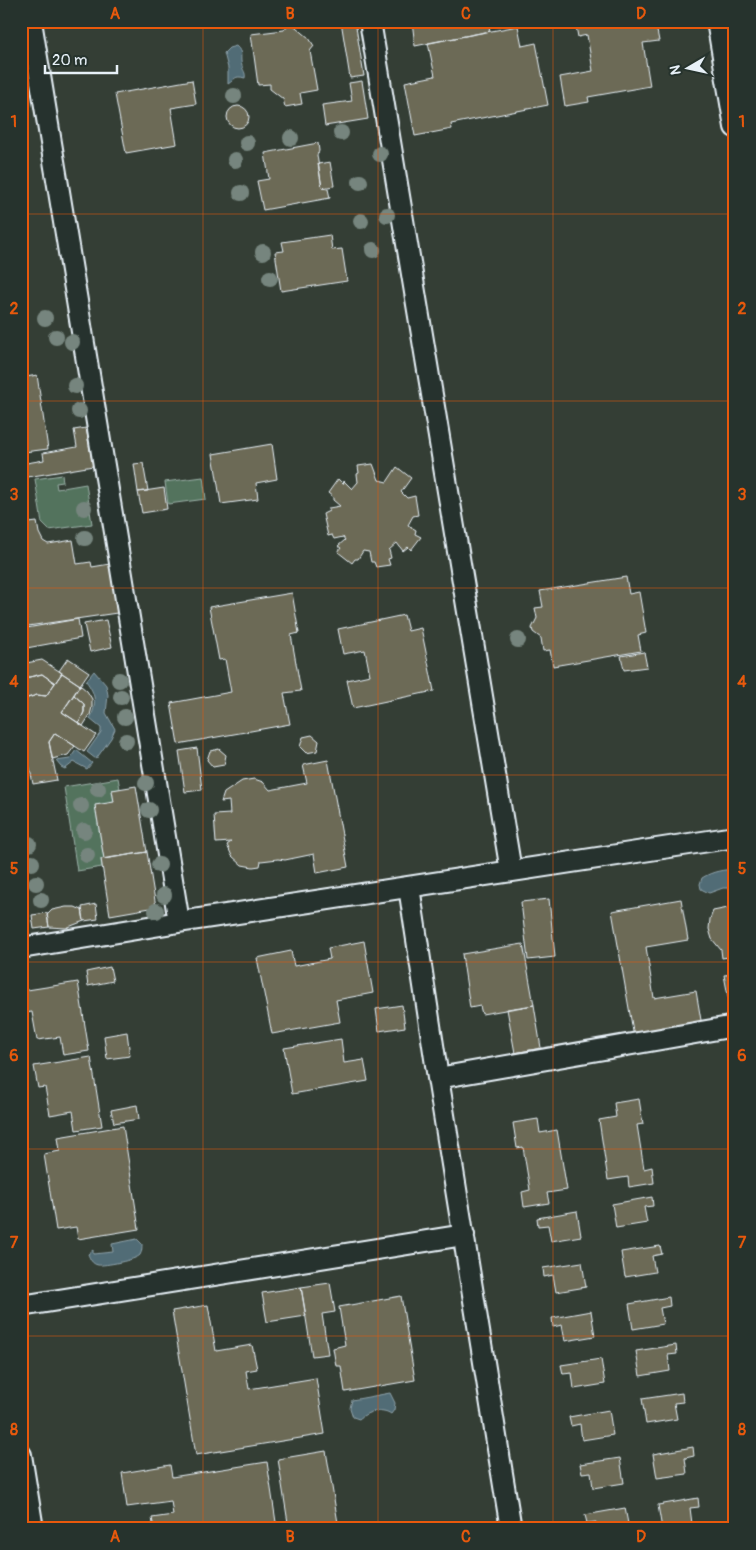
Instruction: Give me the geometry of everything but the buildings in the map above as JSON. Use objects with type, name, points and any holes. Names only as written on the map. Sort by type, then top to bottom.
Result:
[{"type":"street","points":[[31,21],[178,922]]},
{"type":"street","points":[[370,21],[512,871]]},
{"type":"street","points":[[717,21],[735,127]]},
{"type":"street","points":[[21,948],[178,922],[735,837]]},
{"type":"street","points":[[410,887],[438,1078],[511,1529]]},
{"type":"street","points":[[438,1078],[735,1026]]},
{"type":"street","points":[[21,1306],[464,1235]]},
{"type":"street","points":[[21,1455],[33,1529]]},
{"type":"green space","points":[[62,475],[63,482],[56,483],[57,489],[86,484],[92,524],[49,530],[42,523],[35,479]]},
{"type":"green space","points":[[203,477],[206,499],[168,504],[165,482]]},
{"type":"green space","points":[[118,778],[120,789],[112,790],[114,802],[95,806],[104,859],[101,860],[102,867],[77,871],[64,787]]},
{"type":"water","points":[[236,46],[241,53],[241,63],[245,78],[237,77],[228,84],[228,68],[224,53],[229,48]]},
{"type":"water","points":[[94,671],[106,685],[108,695],[106,713],[115,729],[96,759],[87,752],[101,732],[101,728],[90,719],[94,709],[94,695],[86,681]]},
{"type":"water","points":[[76,750],[92,763],[87,769],[74,762],[65,769],[56,761],[70,759]]},
{"type":"water","points":[[735,869],[735,888],[723,888],[709,893],[701,889],[702,878],[714,872]]},
{"type":"water","points":[[137,1239],[142,1244],[142,1251],[140,1255],[133,1259],[113,1264],[98,1265],[90,1259],[88,1254],[93,1250],[93,1254],[113,1252],[112,1244]]},
{"type":"water","points":[[390,1393],[395,1403],[391,1414],[379,1411],[370,1412],[359,1419],[353,1417],[350,1408],[352,1400]]}]
